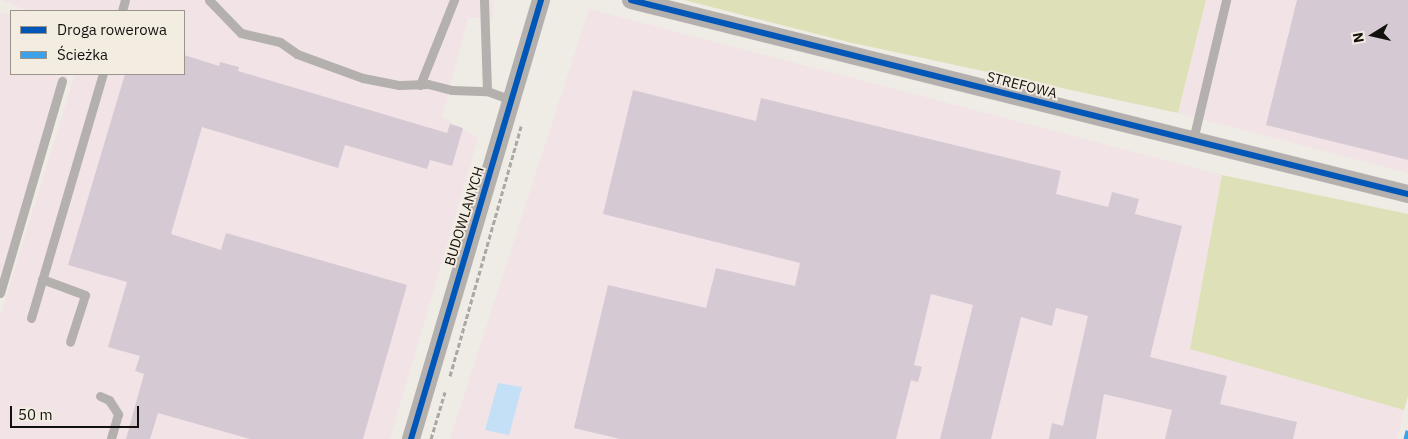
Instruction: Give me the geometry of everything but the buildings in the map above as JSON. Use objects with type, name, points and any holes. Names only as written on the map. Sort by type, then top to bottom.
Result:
[{"type":"street","name":"BUDOWLANYCH","points":[[411,439],[541,0]]},
{"type":"street","name":"STREFOWA","points":[[631,0],[1408,194]]},
{"type":"lane","points":[[209,0],[241,33],[280,42],[297,54],[364,78],[400,86],[420,85],[487,91],[512,100]]},
{"type":"lane","points":[[420,85],[454,0]]},
{"type":"lane","points":[[484,0],[487,91]]},
{"type":"lane","points":[[1193,140],[1226,0]]},
{"type":"lane","points":[[31,318],[103,75]]},
{"type":"lane","points":[[0,292],[62,81]]},
{"type":"lane","points":[[42,279],[85,295],[70,342]]},
{"type":"lane","points":[[100,396],[109,400],[118,414],[111,439]]},
{"type":"shaded area","points":[[0,0],[493,0],[493,18],[468,18],[442,117],[478,138],[390,439],[0,439],[0,317],[75,75],[185,75],[185,10],[27,10]]},
{"type":"shaded area","points":[[1206,0],[1408,0],[1408,173],[1178,113]]},
{"type":"shaded area","points":[[589,9],[1222,175],[1190,349],[1404,410],[1397,439],[450,439]]},
{"type":"shaded area","points":[[0,12],[10,15],[10,75],[69,75],[0,293]]},
{"type":"green space","points":[[684,0],[1206,0],[1178,113],[848,42]]},
{"type":"green space","points":[[1222,175],[1408,214],[1408,396],[1404,410],[1190,349]]},
{"type":"water","points":[[498,383],[522,387],[509,435],[485,430]]},
{"type":"marked path","points":[[1406,439],[1408,430]]},
{"type":"cycle path","points":[[411,439],[541,0]]},
{"type":"cycle path","points":[[631,0],[1408,194]]}]
